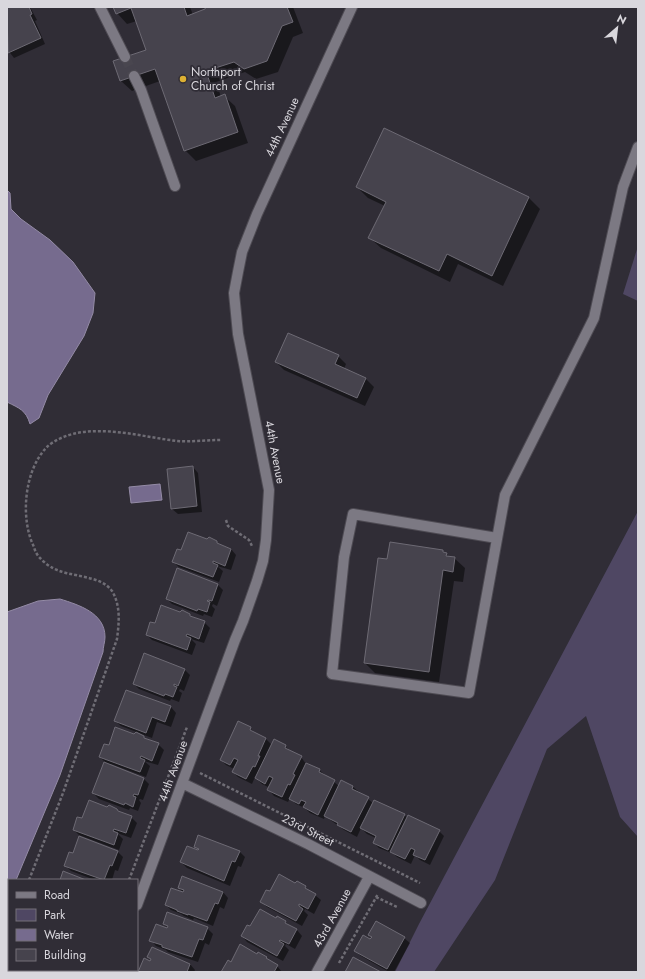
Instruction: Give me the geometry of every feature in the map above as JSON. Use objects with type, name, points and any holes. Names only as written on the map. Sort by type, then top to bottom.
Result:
[{"type":"street","points":[[100,7],[125,57]]},
{"type":"street","name":"44th Avenue","points":[[138,902],[234,640],[243,621],[257,581],[266,540],[269,490],[238,334],[234,293],[242,252],[257,214],[352,7]]},
{"type":"street","points":[[134,76],[141,90],[175,186]]},
{"type":"street","points":[[497,538],[353,514],[344,557],[332,674],[469,693],[505,495],[594,318],[623,187],[638,147]]},
{"type":"street","name":"23rd Street","points":[[182,783],[308,844],[421,903]]},
{"type":"street","name":"43rd Avenue","points":[[317,972],[369,877]]},
{"type":"path","points":[[29,879],[63,793],[117,639],[119,617],[117,601],[111,590],[101,581],[72,575],[52,568],[38,556],[30,541],[26,522],[25,498],[39,459],[47,447],[59,440],[76,433],[95,431],[151,436],[178,441],[222,440]]},
{"type":"path","points":[[226,520],[228,526],[232,530],[250,540],[252,545],[251,553]]},
{"type":"path","points":[[129,879],[188,723]]},
{"type":"path","points":[[174,760],[420,883]]},
{"type":"path","points":[[338,965],[383,884]]},
{"type":"path","points":[[376,897],[401,909]]},
{"type":"green space","points":[[638,246],[638,301],[623,294]]},
{"type":"green space","points":[[638,511],[638,837],[620,817],[586,716],[547,749],[495,880],[434,972],[395,972],[419,924]]},
{"type":"water","points":[[7,190],[10,193],[11,209],[21,219],[50,240],[73,262],[95,293],[93,313],[84,336],[48,395],[39,418],[30,424],[24,412],[7,402]]},
{"type":"water","points":[[160,484],[162,500],[131,503],[129,487]]},
{"type":"water","points":[[60,599],[83,607],[96,616],[101,622],[105,637],[103,652],[60,775],[16,879],[8,879],[7,903],[7,612],[38,601]]},
{"type":"building","points":[[7,7],[29,7],[32,14],[30,15],[41,38],[8,53]]},
{"type":"building","name":"Northport Church of Christ","points":[[113,7],[184,7],[187,16],[205,9],[206,7],[287,7],[293,22],[282,26],[267,61],[244,69],[234,62],[206,71],[215,98],[225,94],[238,132],[184,151],[155,69],[120,81],[113,61],[146,50],[131,8],[116,14]]},
{"type":"building","points":[[384,128],[529,197],[492,276],[447,254],[439,271],[368,238],[386,202],[356,187]]},
{"type":"building","points":[[288,333],[339,355],[335,364],[366,378],[357,398],[275,362]]},
{"type":"building","points":[[193,466],[197,506],[171,509],[167,469]]},
{"type":"building","points":[[188,532],[207,539],[209,537],[217,541],[217,543],[231,549],[225,566],[213,561],[213,563],[218,565],[213,577],[172,562],[177,549],[181,550]]},
{"type":"building","points":[[390,542],[443,550],[443,552],[447,553],[446,556],[455,557],[453,572],[443,570],[429,672],[364,663],[378,558],[387,559]]},
{"type":"building","points":[[177,568],[218,584],[212,601],[207,601],[210,602],[207,612],[198,609],[197,611],[166,599]]},
{"type":"building","points":[[161,605],[180,612],[182,610],[190,614],[190,616],[205,621],[199,639],[187,634],[186,636],[191,638],[187,650],[146,635],[150,622],[155,623]]},
{"type":"building","points":[[144,653],[185,669],[178,686],[174,684],[174,686],[177,687],[173,697],[165,694],[164,696],[133,684]]},
{"type":"building","points":[[126,690],[171,706],[165,722],[152,717],[146,733],[114,721]]},
{"type":"building","points":[[238,721],[251,727],[250,730],[266,738],[255,767],[253,766],[246,779],[232,772],[238,760],[234,758],[230,765],[220,760]]},
{"type":"building","points":[[115,727],[134,734],[136,732],[144,736],[144,738],[159,743],[152,761],[141,756],[140,758],[145,760],[140,772],[99,757],[104,744],[109,745]]},
{"type":"building","points":[[274,739],[286,745],[285,748],[302,756],[293,774],[295,775],[290,785],[288,784],[282,797],[267,790],[273,778],[269,776],[265,784],[255,778]]},
{"type":"building","points":[[104,762],[144,778],[138,795],[134,794],[133,796],[136,797],[133,807],[125,803],[124,805],[92,793]]},
{"type":"building","points":[[306,763],[320,769],[319,772],[335,780],[318,815],[303,807],[306,802],[301,800],[299,804],[289,799]]},
{"type":"building","points":[[341,780],[353,786],[352,789],[369,797],[351,832],[324,816]]},
{"type":"building","points":[[89,800],[107,807],[109,805],[118,811],[132,816],[126,833],[114,829],[113,831],[118,833],[114,845],[73,830],[77,817],[82,818]]},
{"type":"building","points":[[374,800],[405,814],[388,850],[373,843],[376,836],[360,828]]},
{"type":"building","points":[[408,815],[440,830],[425,860],[413,855],[415,850],[411,848],[405,859],[390,852]]},
{"type":"building","points":[[198,835],[240,851],[235,862],[232,861],[224,881],[180,862],[187,846],[198,850],[199,849],[194,847]]},
{"type":"building","points":[[79,836],[118,851],[104,879],[64,866],[69,852],[73,853]]},
{"type":"building","points":[[63,871],[83,879],[60,879]]},
{"type":"building","points":[[279,874],[295,883],[297,881],[306,886],[305,888],[316,894],[308,909],[299,904],[299,906],[303,909],[296,921],[260,902],[266,890],[270,891]]},
{"type":"building","points":[[182,876],[223,892],[218,904],[215,903],[207,921],[177,911],[165,905],[171,888],[183,892],[184,890],[178,888]]},
{"type":"building","points":[[260,909],[276,918],[277,916],[286,921],[285,923],[297,929],[289,944],[280,940],[279,941],[284,944],[277,956],[241,936],[247,925],[250,926]]},
{"type":"building","points":[[167,912],[208,927],[203,940],[199,939],[192,957],[149,941],[156,924],[167,928],[168,926],[163,924]]},
{"type":"building","points":[[376,921],[405,937],[387,969],[354,951],[363,935],[370,939],[372,937],[368,935]]},
{"type":"building","points":[[240,944],[257,954],[258,952],[278,965],[274,972],[221,972],[228,960],[231,962]]},
{"type":"building","points":[[152,947],[190,964],[187,972],[138,972],[144,958],[150,961],[151,959],[147,957]]},
{"type":"building","points":[[353,957],[381,972],[345,972]]},
{"type":"building","points":[[15,971],[70,971],[70,972]]},
{"type":"tunnel","points":[[125,57],[134,76]]},
{"type":"place","name":"Northport Church of Christ","points":[[183,79]]}]
